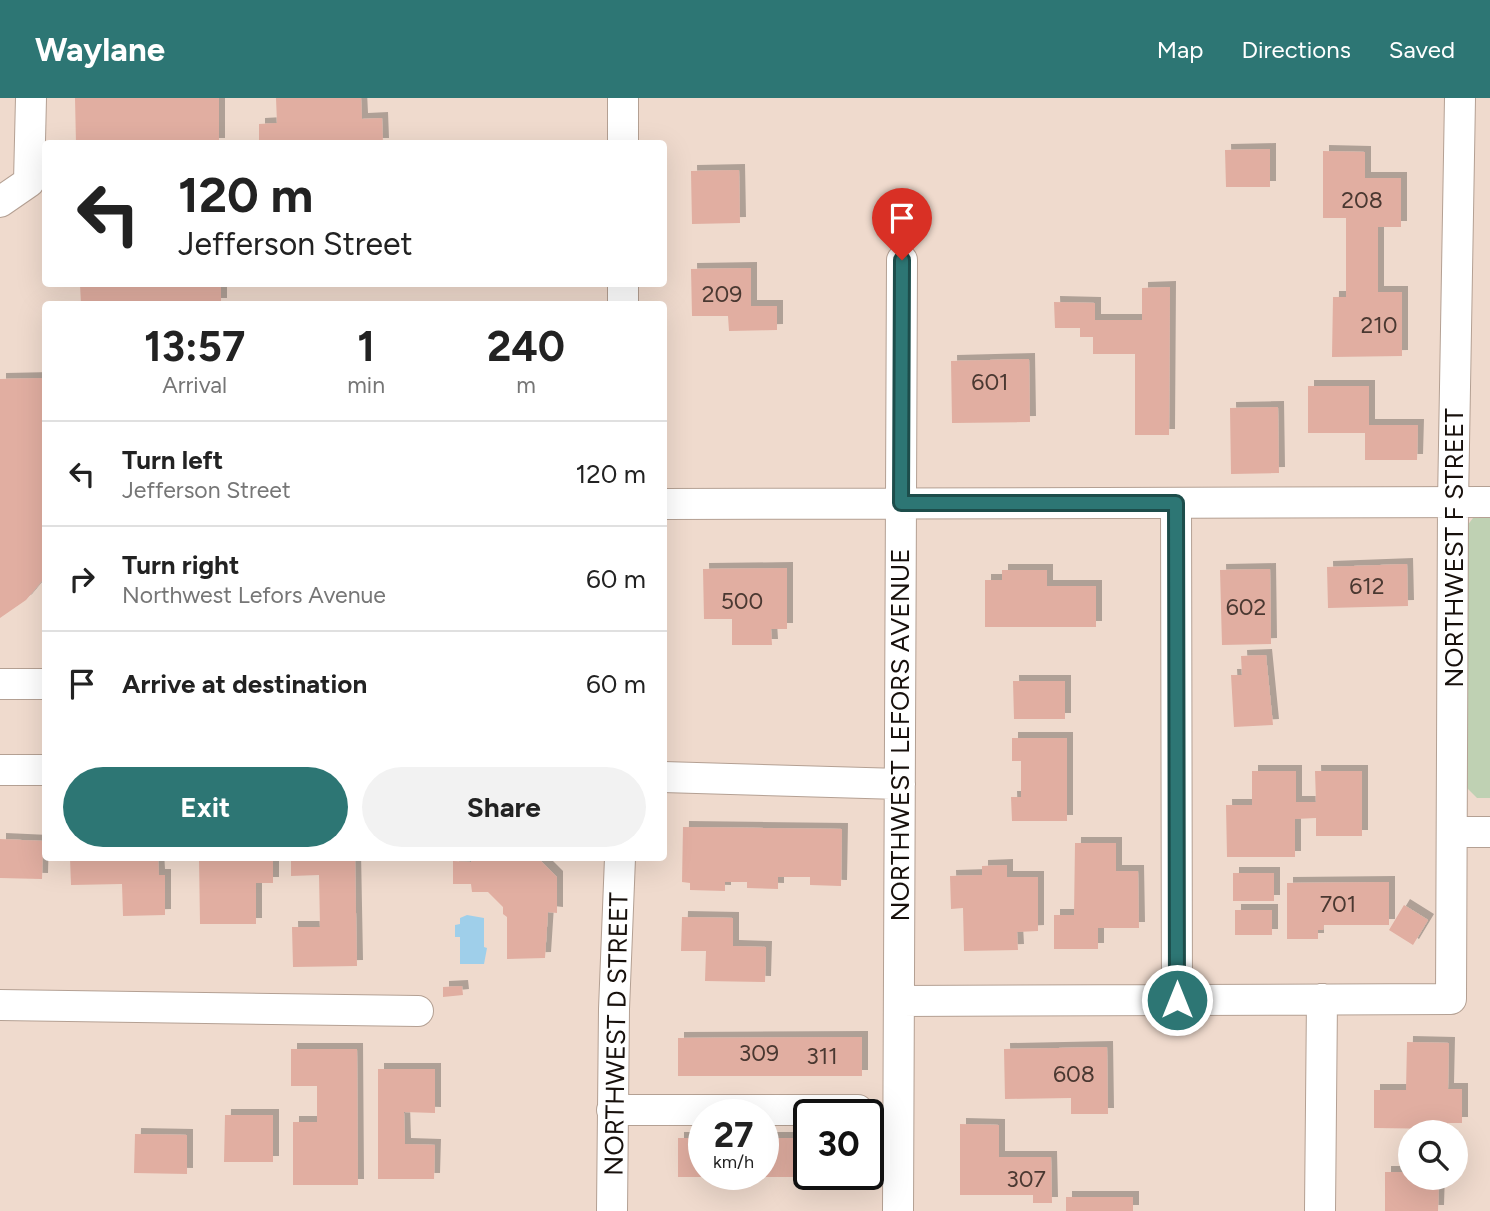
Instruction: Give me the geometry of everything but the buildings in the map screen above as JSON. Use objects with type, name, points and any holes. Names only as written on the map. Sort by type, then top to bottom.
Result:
[{"type":"street","points":[[0,202],[29,182],[31,98]]},
{"type":"street","points":[[623,98],[623,140]]},
{"type":"street","name":"NORTHWEST F STREET","points":[[1322,999],[1451,999],[1453,503],[1460,98]]},
{"type":"street","name":"NORTHWEST LEFORS AVENUE","points":[[898,1211],[902,260]]},
{"type":"street","points":[[667,504],[1490,502]]},
{"type":"street","points":[[1176,503],[1177,1000]]},
{"type":"street","points":[[0,684],[42,684]]},
{"type":"street","points":[[0,769],[42,770]]},
{"type":"street","points":[[667,777],[900,784]]},
{"type":"street","points":[[1453,832],[1490,832]]},
{"type":"street","name":"NORTHWEST D STREET","points":[[612,1211],[612,1110],[620,861]]},
{"type":"street","points":[[899,1001],[1322,999],[1320,1211]]},
{"type":"street","points":[[0,1004],[418,1011]]},
{"type":"street","points":[[612,1110],[793,1110]]},
{"type":"green space","points":[[1490,517],[1490,798],[1477,798],[1467,788],[1467,526],[1473,518]]},
{"type":"water","points":[[467,915],[484,918],[484,947],[487,948],[484,964],[460,964],[460,937],[455,937],[455,925],[460,924],[460,918]]},
{"type":"route","points":[[902,260],[901,503],[1176,503],[1177,1000]]}]
